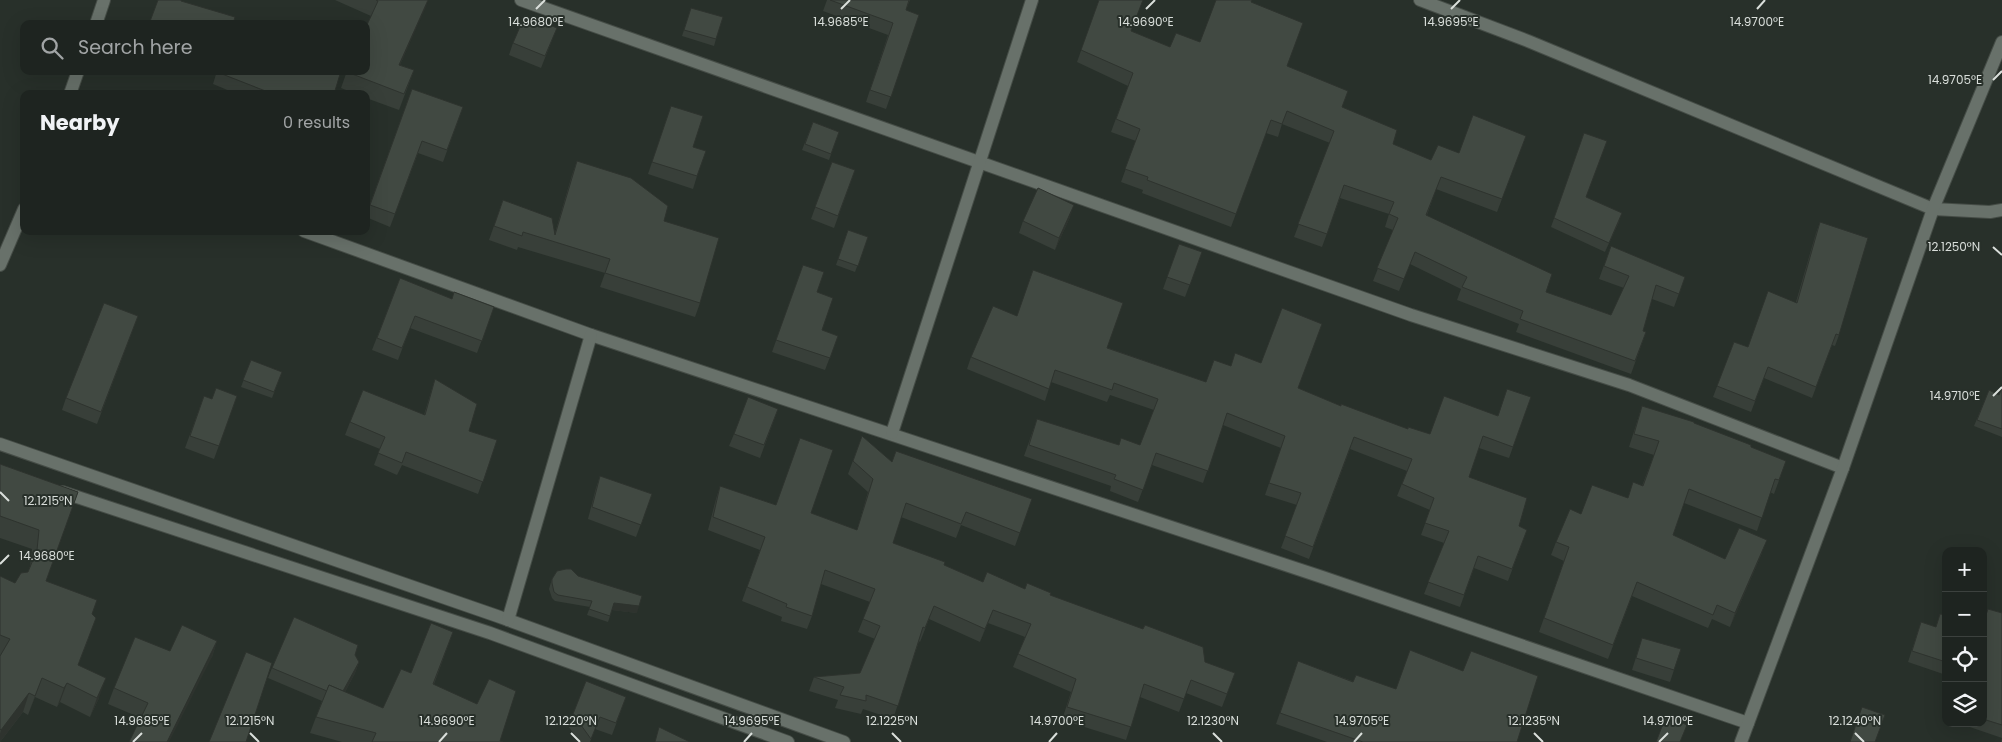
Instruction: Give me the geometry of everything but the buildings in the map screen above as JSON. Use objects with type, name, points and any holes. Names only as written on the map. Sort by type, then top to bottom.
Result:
[{"type":"street","points":[[97,20],[104,0]]},
{"type":"street","points":[[520,0],[1411,315],[1629,385],[1843,468]]},
{"type":"street","points":[[892,433],[1032,0]]},
{"type":"street","points":[[1420,0],[1528,41],[1933,210],[1990,212],[2002,210]]},
{"type":"street","points":[[1741,742],[1843,468],[1933,210],[2002,42]]},
{"type":"street","points":[[71,90],[77,75]]},
{"type":"street","points":[[0,265],[20,218]]},
{"type":"street","points":[[315,235],[591,335],[1322,576],[1748,723]]},
{"type":"street","points":[[508,620],[591,335]]},
{"type":"street","points":[[0,444],[508,620],[844,742]]},
{"type":"street","points":[[47,487],[490,633],[788,742]]}]
